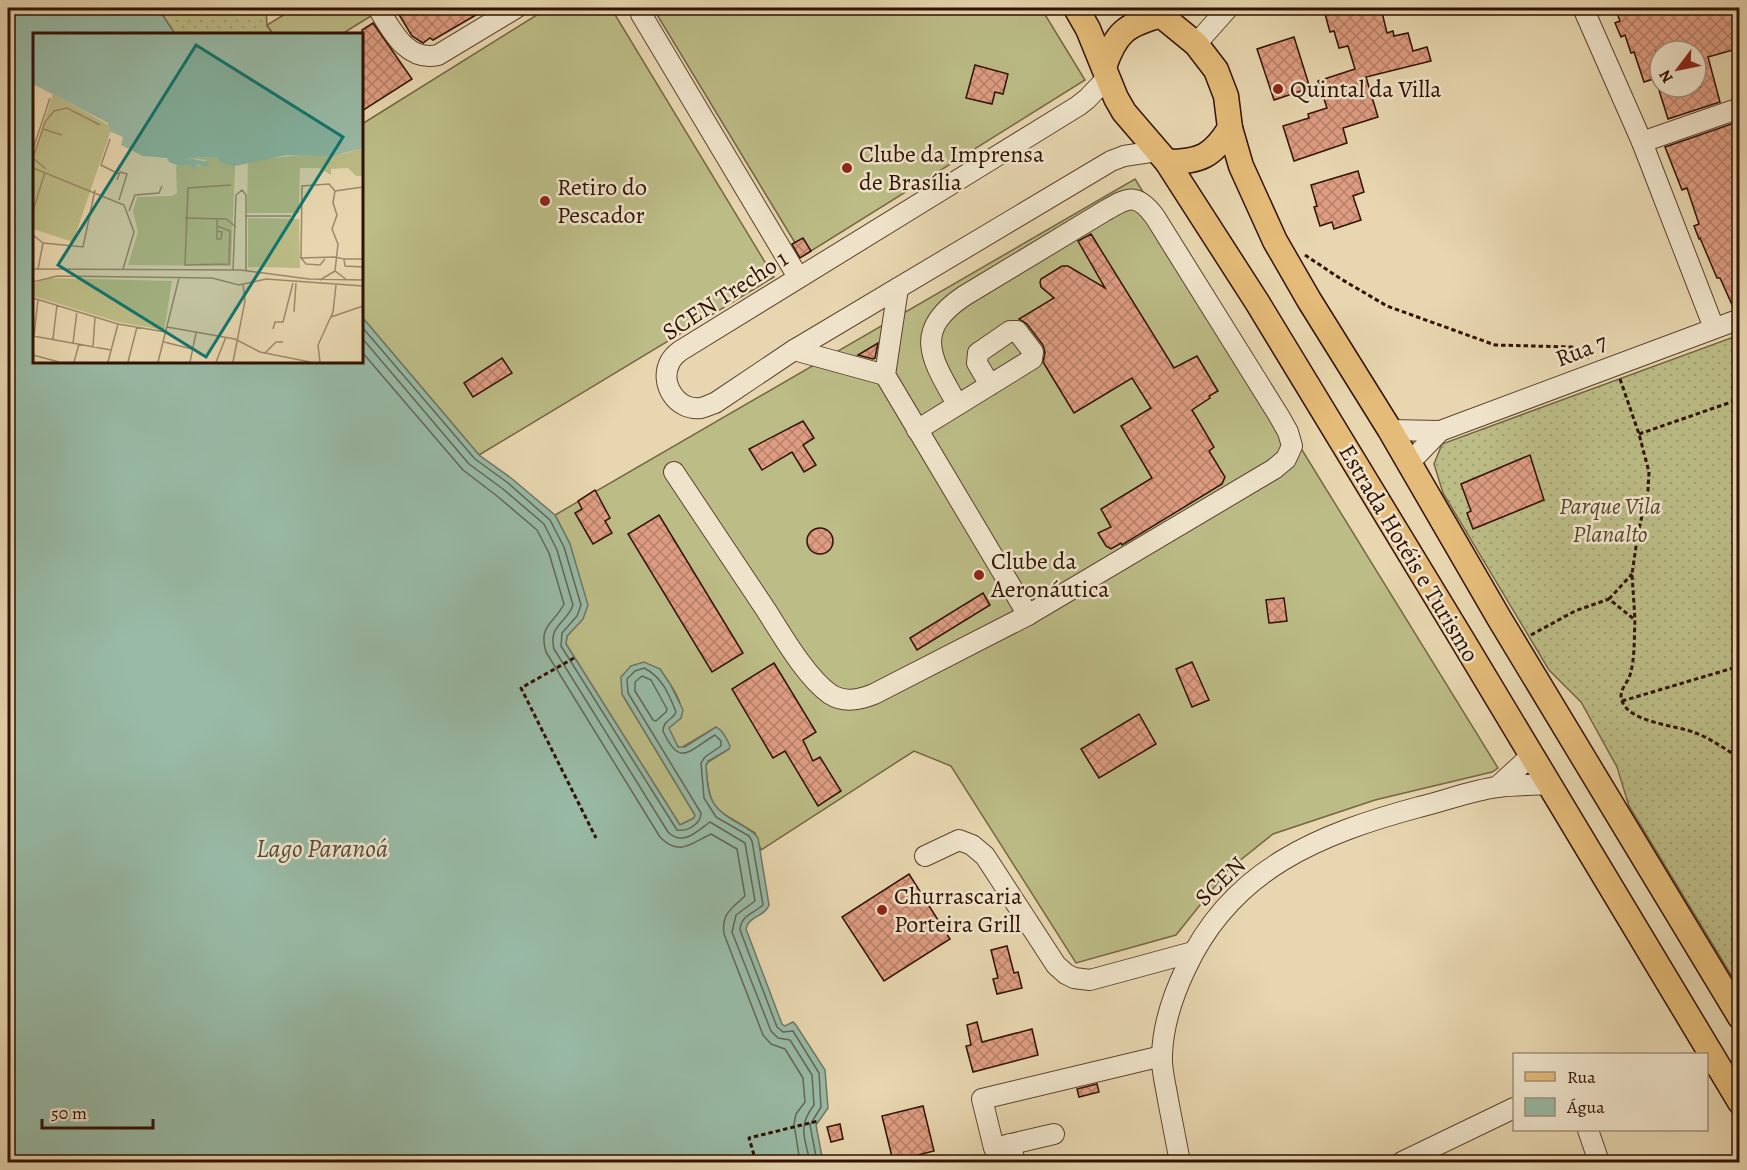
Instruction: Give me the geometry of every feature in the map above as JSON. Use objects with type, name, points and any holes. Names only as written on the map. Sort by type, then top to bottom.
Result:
[{"type":"main road","name":"Estrada Hotéis e Turismo","points":[[1076,8],[1088,29],[1125,112],[1257,302],[1740,1102]]},
{"type":"main road","name":"Estrada Hotéis e Turismo","points":[[1157,11],[1196,44],[1216,70],[1222,83],[1230,128],[1241,166],[1275,241],[1740,1017]]},
{"type":"main road","points":[[1106,72],[1111,46],[1122,31],[1157,11]]},
{"type":"main road","points":[[1154,156],[1197,160],[1211,153],[1230,128]]},
{"type":"street","points":[[378,8],[412,53],[430,57],[438,55],[516,8]]},
{"type":"street","points":[[1196,44],[1228,8]]},
{"type":"street","points":[[1583,8],[1642,142],[1713,328]]},
{"type":"street","points":[[641,14],[798,277]]},
{"type":"street","name":"SCEN Trecho 1","points":[[1106,72],[1087,99],[1078,106],[680,351],[670,360],[666,374],[669,389],[678,401],[689,407],[702,408],[715,403],[794,350],[1111,161],[1124,156],[1154,156]]},
{"type":"street","points":[[1642,142],[1740,108]]},
{"type":"street","points":[[674,472],[788,644],[822,687],[837,698],[854,700],[874,694],[1028,615],[1274,469],[1290,454],[1292,446],[1290,438],[1155,217],[1143,203],[1136,199],[1124,201],[1103,212],[964,296],[938,318],[931,334],[933,356],[957,404]]},
{"type":"street","points":[[898,288],[885,375],[1028,615]]},
{"type":"street","name":"Rua 7","points":[[1390,430],[1440,430],[1740,318]]},
{"type":"street","points":[[794,350],[885,375]]},
{"type":"street","points":[[917,430],[990,385]]},
{"type":"street","name":"Rua 7","points":[[1409,464],[1440,430]]},
{"type":"street","name":"SCEN","points":[[1497,787],[1532,755]]},
{"type":"street","name":"SCEN","points":[[1180,1162],[1162,1056],[1171,1004],[1193,952],[1220,912],[1243,889],[1288,856],[1340,832],[1392,815],[1497,787],[1548,784]]},
{"type":"street","points":[[925,856],[959,840],[980,851],[996,871],[1056,964],[1074,978],[1090,980],[1105,977],[1193,952]]},
{"type":"street","points":[[1054,1134],[1013,1153],[994,1148],[982,1099],[1162,1056]]},
{"type":"street","points":[[1402,1162],[1513,1109]]},
{"type":"street","points":[[1588,1131],[1599,1162]]},
{"type":"path","points":[[1305,254],[1341,279],[1387,306],[1495,345],[1572,347],[1610,366],[1639,434],[1649,472],[1632,574],[1635,620],[1632,663],[1630,675],[1621,692],[1622,701],[1630,712],[1644,719],[1694,732],[1740,758]]},
{"type":"path","points":[[1639,434],[1740,399]]},
{"type":"path","points":[[1515,645],[1556,620],[1609,598],[1632,574]]},
{"type":"path","points":[[1609,598],[1635,620]]},
{"type":"path","points":[[574,658],[521,688],[596,838]]},
{"type":"path","points":[[1622,701],[1740,666]]},
{"type":"path","points":[[756,1162],[749,1138],[818,1121]]},
{"type":"green space","points":[[158,8],[266,8],[267,25],[272,33],[174,33]]},
{"type":"green space","points":[[295,8],[365,8],[371,16],[344,33],[272,33],[267,25]]},
{"type":"green space","name":"Retiro do Pescador","points":[[548,8],[611,8],[774,277],[479,455],[363,318],[363,123]]},
{"type":"green space","name":"Clube da Imprensa de Brasília","points":[[653,8],[1041,8],[1085,80],[803,256]]},
{"type":"green space","name":"Clube da Aeronáutica","points":[[1135,179],[1498,768],[1492,772],[1375,800],[1273,834],[1228,870],[1176,935],[1076,963],[951,766],[914,751],[761,850],[755,833],[724,814],[713,802],[707,781],[706,765],[729,749],[716,727],[681,748],[678,747],[668,730],[681,718],[682,712],[675,693],[660,669],[622,694],[695,815],[694,818],[680,825],[566,644],[567,636],[582,619],[570,544],[555,515]]},
{"type":"green space","name":"Parque Vila Planalto","points":[[1739,335],[1739,988],[1629,806],[1617,767],[1581,702],[1549,670],[1443,493],[1434,464],[1442,444]]},
{"type":"water","name":"Lago Paranoá","points":[[8,8],[158,8],[174,33],[33,33],[33,363],[363,363],[363,318],[479,455],[555,515],[570,544],[588,605],[583,619],[567,636],[566,644],[680,825],[694,818],[695,815],[622,694],[621,677],[631,666],[644,662],[660,669],[683,710],[681,718],[669,728],[678,747],[685,747],[716,727],[726,738],[729,749],[708,761],[706,765],[708,788],[713,803],[718,809],[758,838],[769,905],[764,912],[750,921],[746,929],[782,1024],[785,1026],[793,1022],[796,1025],[825,1070],[828,1108],[816,1125],[823,1162],[8,1162]]},
{"type":"building","points":[[395,8],[488,8],[433,40],[430,38],[423,43],[412,36]]},
{"type":"building","points":[[1349,8],[1381,8],[1387,33],[1393,31],[1394,36],[1408,33],[1413,51],[1427,47],[1431,61],[1366,77],[1378,117],[1343,128],[1347,143],[1294,161],[1283,126],[1309,118],[1308,114],[1327,108],[1318,81],[1355,69],[1348,46],[1339,48],[1334,31],[1330,32],[1325,14]]},
{"type":"building","points":[[1631,8],[1740,8],[1740,48],[1708,57],[1708,39],[1648,39],[1648,81],[1644,82],[1634,52],[1631,53],[1625,35],[1621,37],[1615,23],[1620,21],[1617,13]]},
{"type":"building","points":[[373,23],[412,79],[363,110],[363,33],[362,30]]},
{"type":"building","points":[[1294,37],[1310,88],[1274,100],[1257,49]]},
{"type":"building","points":[[1708,57],[1720,102],[1668,119],[1662,99],[1708,99]]},
{"type":"building","points":[[975,65],[1008,74],[1003,94],[995,92],[992,104],[966,98]]},
{"type":"building","points":[[1740,121],[1740,307],[1734,309],[1699,239],[1694,226],[1699,224],[1687,188],[1682,190],[1665,147]]},
{"type":"building","points":[[1358,171],[1364,192],[1353,196],[1361,220],[1334,229],[1332,222],[1320,226],[1311,185]]},
{"type":"building","points":[[1091,234],[1174,368],[1197,356],[1218,391],[1192,410],[1214,447],[1209,451],[1225,477],[1222,484],[1122,545],[1121,543],[1111,549],[1106,546],[1098,533],[1111,527],[1101,509],[1152,478],[1121,426],[1151,408],[1132,378],[1074,413],[1043,362],[1045,353],[1043,345],[1027,324],[1019,319],[1054,298],[1041,287],[1040,282],[1041,279],[1062,266],[1068,266],[1105,288],[1078,241]]},
{"type":"building","points":[[803,238],[811,251],[800,258],[792,244]]},
{"type":"building","points":[[878,343],[875,358],[858,355]]},
{"type":"building","points":[[502,358],[512,373],[473,397],[464,383]]},
{"type":"building","points":[[803,421],[814,438],[803,445],[816,465],[804,472],[792,452],[762,470],[749,449]]},
{"type":"building","points":[[1530,455],[1544,500],[1473,529],[1467,513],[1471,511],[1461,484]]},
{"type":"building","points":[[595,490],[610,518],[605,521],[612,533],[593,544],[575,513],[582,509],[578,501]]},
{"type":"building","points":[[659,515],[743,653],[712,672],[628,534]]},
{"type":"building","points":[[820,528],[829,532],[833,541],[829,550],[820,554],[811,550],[807,541],[811,532]]},
{"type":"building","points":[[983,593],[990,605],[917,650],[910,638]]},
{"type":"building","points":[[1284,598],[1287,621],[1269,623],[1266,600]]},
{"type":"building","points":[[1192,662],[1209,700],[1192,707],[1176,669]]},
{"type":"building","points":[[774,663],[816,732],[803,740],[813,761],[820,757],[841,791],[818,806],[785,751],[773,758],[732,689]]},
{"type":"building","points":[[1139,714],[1156,744],[1099,778],[1081,749]]},
{"type":"building","points":[[909,874],[950,939],[884,981],[842,917]]},
{"type":"building","points":[[1007,946],[1014,973],[1018,972],[1022,988],[997,994],[993,979],[998,978],[991,950]]},
{"type":"building","points":[[977,1022],[982,1042],[1032,1029],[1038,1055],[973,1072],[966,1046],[971,1045],[967,1025]]},
{"type":"building","points":[[1097,1084],[1099,1092],[1079,1097],[1077,1089]]},
{"type":"building","points":[[923,1106],[934,1151],[893,1161],[882,1116]]},
{"type":"building","points":[[840,1124],[843,1139],[831,1142],[827,1127]]},
{"type":"place","name":"Quintal da Villa","points":[[1278,89]]},
{"type":"place","name":"Clube da Imprensa de Brasília","points":[[847,168]]},
{"type":"place","name":"Retiro do Pescador","points":[[545,201]]},
{"type":"place","name":"Clube da Aeronáutica","points":[[979,575]]},
{"type":"place","name":"Churrascaria Porteira Grill","points":[[882,910]]}]
